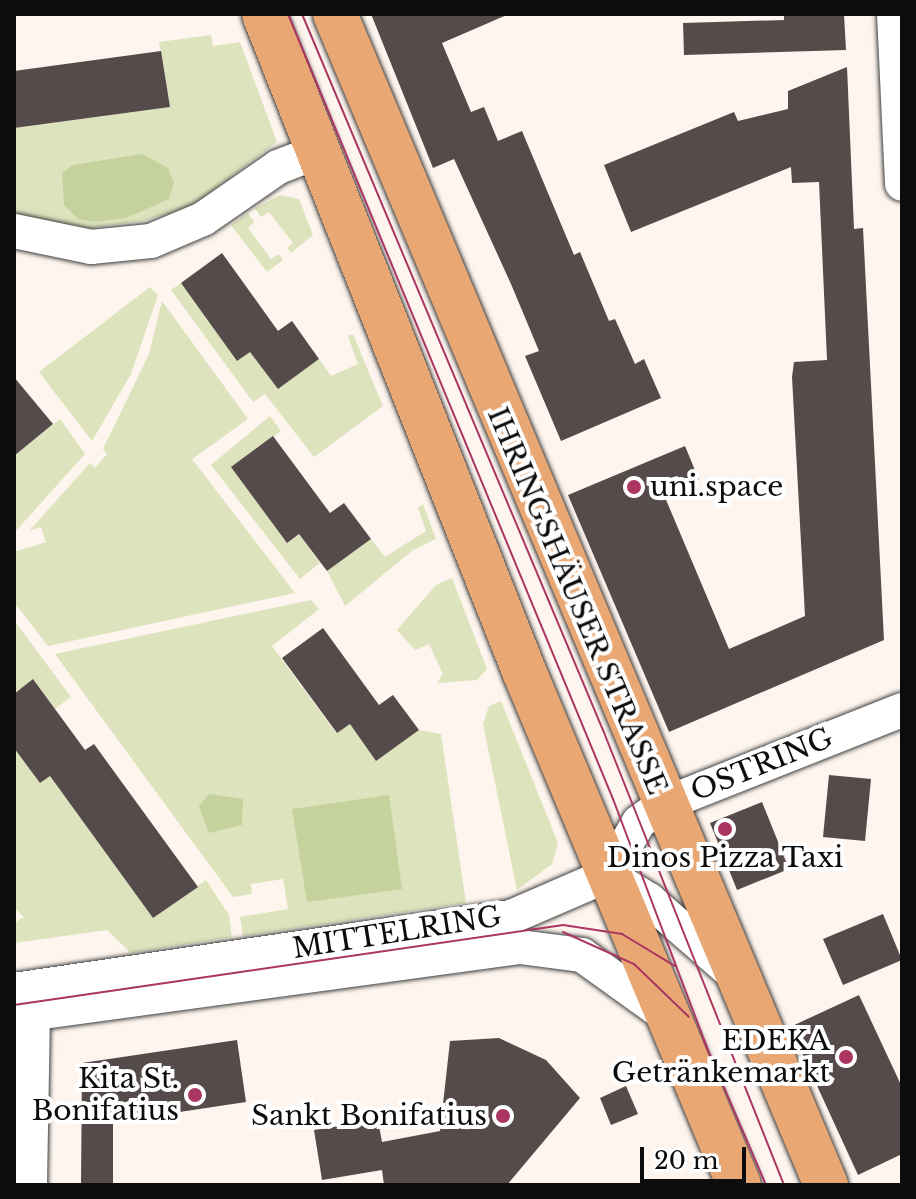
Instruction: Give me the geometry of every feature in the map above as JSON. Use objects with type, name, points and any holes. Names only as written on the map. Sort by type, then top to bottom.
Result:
[{"type":"main road","points":[[264,14],[608,875],[739,1185]]},
{"type":"main road","name":"IHRINGSHÄUSER STRASSE","points":[[335,14],[662,805],[826,1185]]},
{"type":"street","points":[[894,14],[902,184]]},
{"type":"street","points":[[14,231],[91,247],[151,241],[203,219],[278,167],[320,151]]},
{"type":"street","name":"OSTRING","points":[[608,875],[639,822],[662,805],[902,710]]},
{"type":"street","points":[[608,875],[649,900],[705,955],[737,977]]},
{"type":"street","name":"MITTELRING","points":[[20,1006],[511,917],[608,875]]},
{"type":"street","name":"MITTELRING","points":[[20,1006],[520,947],[582,955],[667,1016]]},
{"type":"street","points":[[20,1006],[33,1059],[30,1185]]},
{"type":"green space","points":[[211,35],[213,46],[240,42],[277,142],[191,207],[143,221],[88,228],[14,213],[14,128],[170,107],[159,42]]},
{"type":"green space","points":[[142,154],[168,168],[174,183],[169,199],[126,218],[94,222],[78,219],[64,205],[62,173],[73,165]]},
{"type":"green space","points":[[280,195],[299,199],[313,235],[291,253],[287,248],[293,243],[269,212],[261,217],[255,208]]},
{"type":"green space","points":[[248,213],[254,222],[248,228],[271,259],[279,254],[283,260],[267,272],[231,225]]},
{"type":"green space","points":[[181,283],[237,360],[250,352],[278,389],[319,359],[331,376],[358,364],[348,336],[353,334],[383,406],[314,457],[265,394],[253,402],[171,290]]},
{"type":"green space","points":[[150,287],[158,295],[131,374],[92,441],[39,372]]},
{"type":"green space","points":[[162,301],[248,419],[192,459],[295,593],[48,646],[14,602],[14,552],[46,542],[41,527],[29,531],[90,463],[95,468],[107,454],[103,449],[149,354]]},
{"type":"green space","points":[[270,416],[281,431],[232,468],[286,542],[299,534],[320,563],[300,579],[211,465]]},
{"type":"green space","points":[[60,419],[85,454],[14,533],[14,456]]},
{"type":"green space","points":[[423,504],[436,539],[413,550],[345,606],[327,571],[371,539],[385,557],[426,531],[418,508]]},
{"type":"green space","points":[[452,578],[487,669],[477,680],[437,683],[443,674],[429,644],[415,650],[397,630],[436,585]]},
{"type":"green space","points":[[311,600],[319,609],[272,646],[336,733],[350,724],[376,760],[419,730],[441,734],[466,903],[243,936],[240,917],[288,909],[283,879],[251,884],[252,894],[233,897],[55,654]]},
{"type":"green space","points":[[14,620],[71,697],[55,709],[34,680],[14,693]]},
{"type":"green space","points":[[501,701],[558,843],[552,864],[517,890],[483,724],[489,706]]},
{"type":"green space","points":[[14,748],[40,783],[50,776],[153,918],[206,880],[229,915],[232,937],[131,953],[107,930],[14,943],[14,923],[24,917],[14,908]]},
{"type":"green space","points":[[209,794],[243,799],[242,825],[209,833],[199,806]]},
{"type":"green space","points":[[389,795],[402,889],[307,902],[292,809]]},
{"type":"building","points":[[371,14],[509,14],[442,43],[471,112],[484,107],[498,141],[522,131],[574,255],[580,252],[609,321],[615,319],[635,364],[644,359],[661,398],[561,441],[525,356],[539,351],[511,284],[454,159],[433,168]]},
{"type":"building","points":[[784,14],[844,14],[846,50],[684,55],[683,23],[784,20]]},
{"type":"building","points":[[161,51],[170,107],[14,128],[14,71]]},
{"type":"building","name":"uni.space","points":[[847,67],[854,229],[863,228],[884,640],[669,732],[568,495],[685,446],[699,480],[664,495],[729,649],[805,616],[792,377],[794,362],[827,360],[819,182],[792,183],[791,167],[631,232],[604,165],[734,112],[738,121],[788,109],[788,91]]},
{"type":"building","points":[[222,253],[278,331],[292,321],[319,359],[278,389],[250,352],[237,361],[181,283]]},
{"type":"building","points":[[14,377],[53,424],[14,456]]},
{"type":"building","points":[[273,436],[330,513],[344,503],[371,539],[327,571],[299,534],[287,543],[231,467]]},
{"type":"building","points":[[323,628],[379,705],[393,695],[419,730],[376,761],[350,724],[337,733],[282,658]]},
{"type":"building","points":[[33,679],[85,750],[94,744],[198,887],[153,918],[50,776],[40,783],[14,748],[14,694]]},
{"type":"building","points":[[829,775],[871,779],[865,841],[823,837]]},
{"type":"building","points":[[762,802],[789,869],[737,890],[710,823]]},
{"type":"building","points":[[883,914],[902,960],[843,985],[823,939]]},
{"type":"building","name":"EDEKA Getränkemarkt","points":[[859,995],[902,1087],[902,1154],[858,1175],[790,1027]]},
{"type":"building","name":"Sankt Bonifatius","points":[[499,1038],[546,1060],[580,1098],[507,1185],[384,1185],[382,1170],[322,1180],[314,1130],[378,1120],[382,1142],[440,1131],[450,1041]]},
{"type":"building","points":[[237,1040],[246,1102],[113,1122],[113,1185],[81,1185],[82,1063]]},
{"type":"building","points":[[626,1086],[638,1114],[611,1125],[600,1098]]},
{"type":"tram line","points":[[288,14],[613,799],[708,1050]]},
{"type":"tram line","points":[[302,14],[603,730],[784,1185]]},
{"type":"tram line","points":[[14,1005],[563,925],[622,934],[675,966]]},
{"type":"tram line","points":[[563,932],[634,964],[689,1017]]},
{"type":"tram line","points":[[704,1041],[766,1185]]},
{"type":"place","name":"uni.space","points":[[634,487]]},
{"type":"place","name":"Dinos Pizza Taxi","points":[[725,829]]},
{"type":"place","name":"EDEKA Getränkemarkt","points":[[846,1057]]},
{"type":"place","name":"Kita St. Bonifatius","points":[[195,1095]]},
{"type":"place","name":"Sankt Bonifatius","points":[[503,1116]]}]
